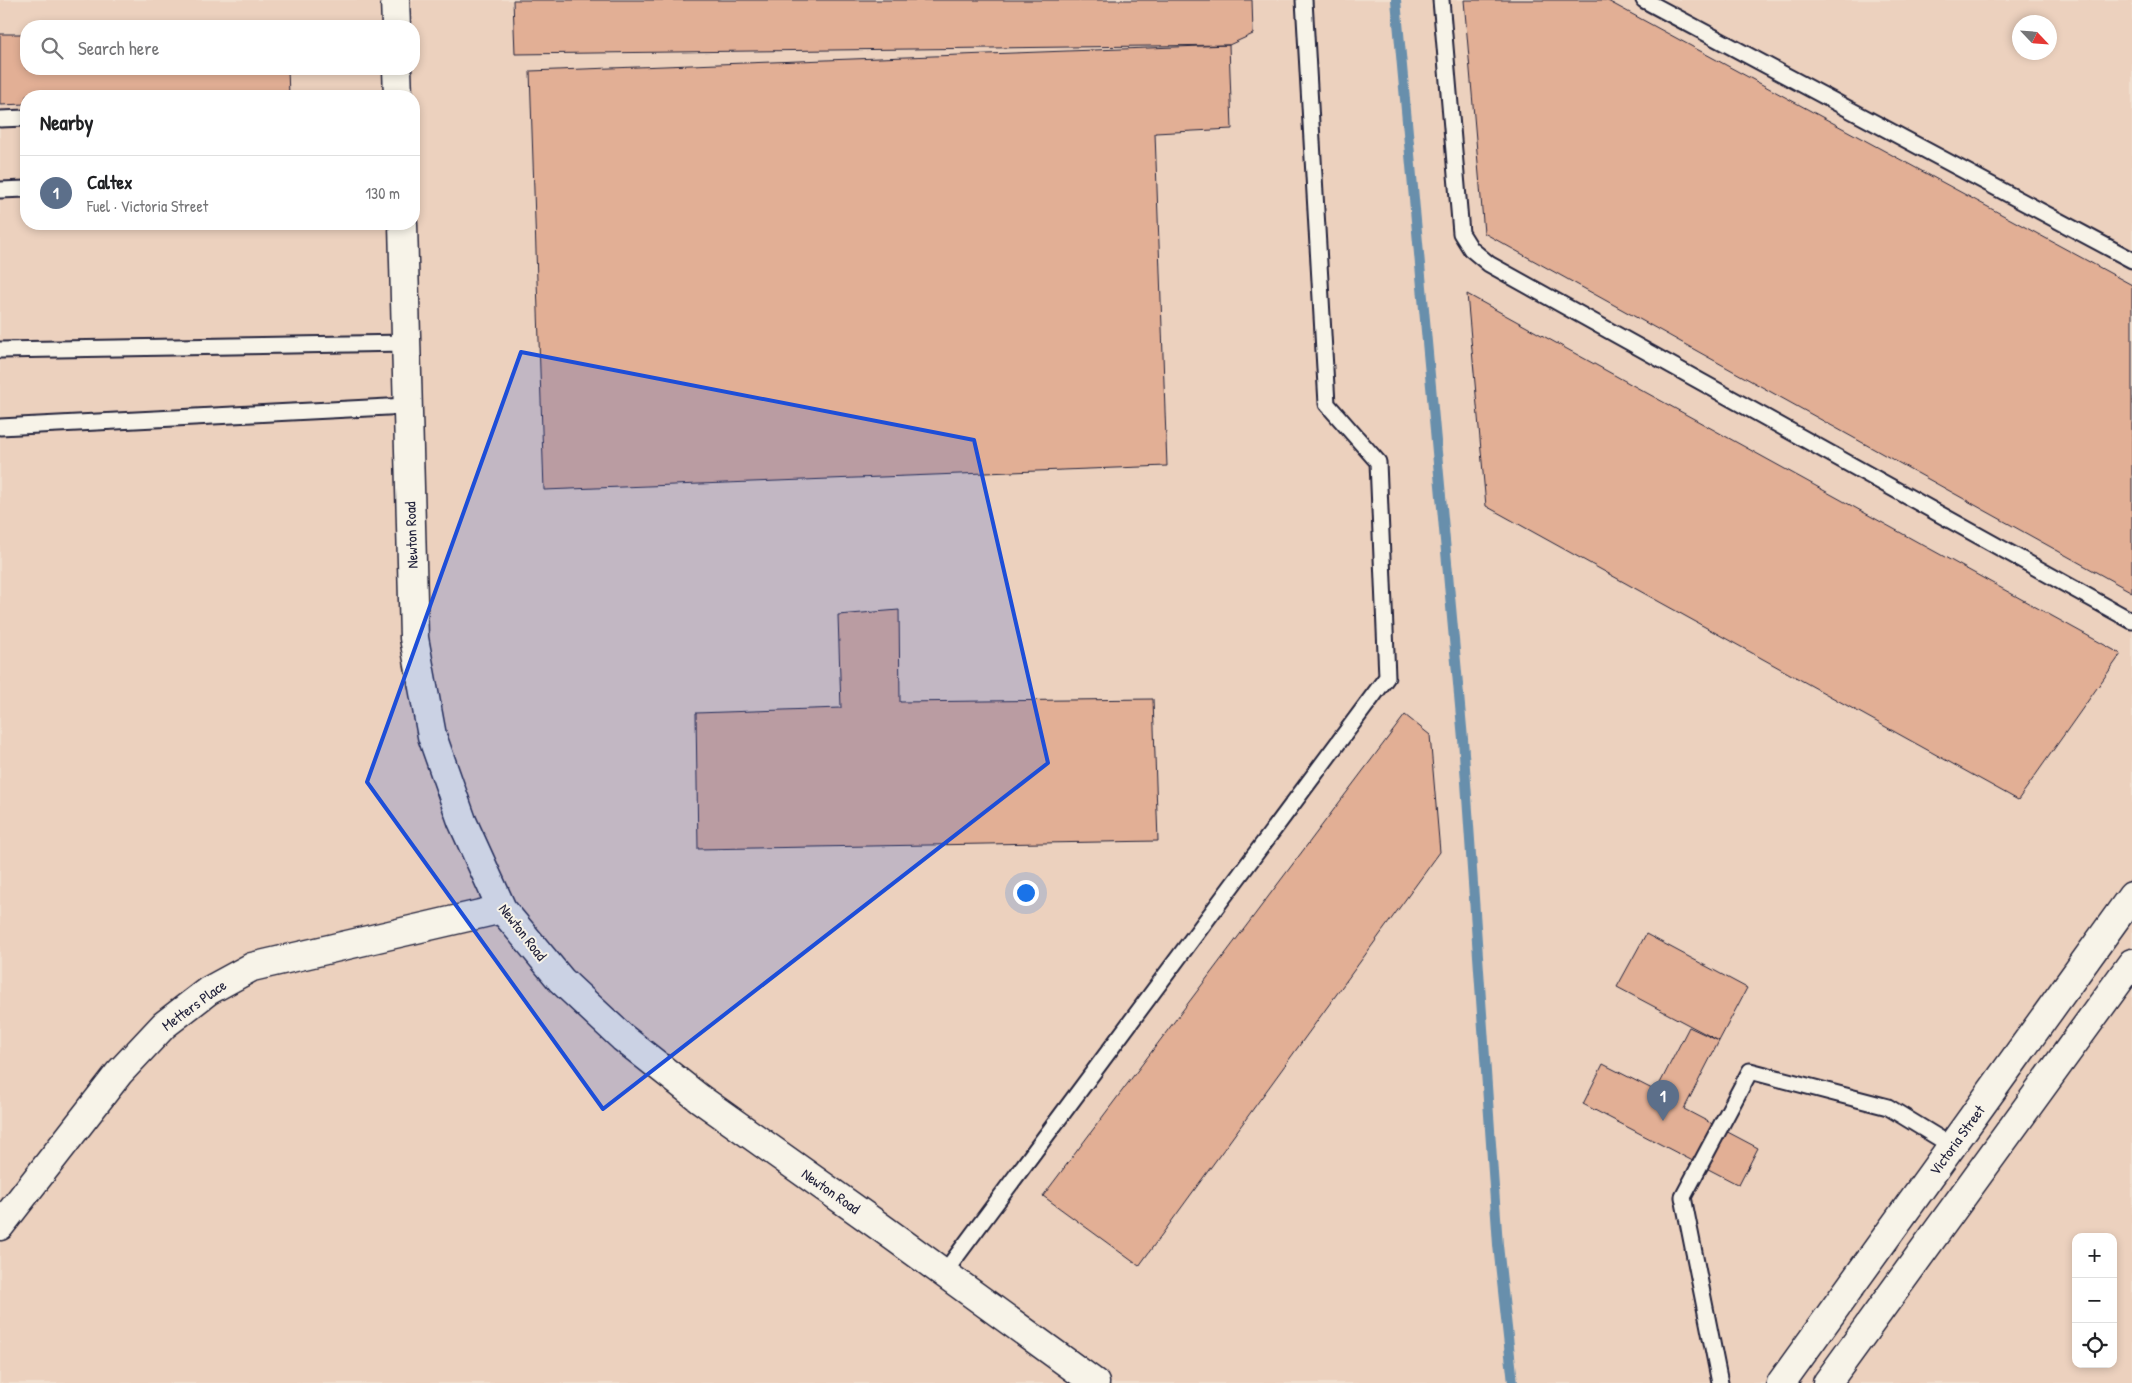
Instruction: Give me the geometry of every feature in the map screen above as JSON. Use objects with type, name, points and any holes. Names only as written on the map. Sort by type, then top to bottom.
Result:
[{"type":"street","points":[[395,0],[396,20]]},
{"type":"street","points":[[397,75],[398,90]]},
{"type":"street","name":"Newton Road","points":[[402,230],[414,638],[432,736],[462,821],[502,909],[561,980],[623,1038],[698,1098],[1095,1383]]},
{"type":"street","name":"Victoria Street","points":[[1781,1383],[2132,896]]},
{"type":"street","name":"Metters Place","points":[[0,1226],[119,1073],[164,1025],[208,991],[252,967],[502,909]]},
{"type":"street","points":[[1827,1383],[2132,962]]},
{"type":"lane","points":[[944,1273],[1387,677],[1378,462],[1327,404],[1304,0]]},
{"type":"lane","points":[[1442,0],[1461,233],[1471,249],[1498,268],[2132,620]]},
{"type":"lane","points":[[1644,0],[2132,260]]},
{"type":"lane","points":[[0,119],[20,118]]},
{"type":"lane","points":[[0,190],[20,189]]},
{"type":"lane","points":[[0,350],[406,343]]},
{"type":"lane","points":[[0,427],[407,406]]},
{"type":"lane","points":[[1720,1383],[1682,1197],[1750,1071],[1888,1106],[1952,1146]]},
{"type":"highlighted area","points":[[521,352],[974,440],[1048,763],[603,1109],[367,782]]},
{"type":"shaded area","points":[[0,0],[2132,0],[2132,1383],[0,1383]]},
{"type":"building","points":[[513,0],[1252,0],[1253,34],[1229,45],[515,54]]},
{"type":"building","points":[[1464,0],[1606,0],[2132,285],[2132,592],[1484,233]]},
{"type":"building","points":[[0,34],[20,34],[20,75],[288,75],[289,90],[20,90],[20,104],[0,105]]},
{"type":"building","points":[[1229,45],[1232,129],[1155,133],[1167,466],[544,490],[530,71]]},
{"type":"building","points":[[1467,294],[2121,654],[2018,800],[1486,506]]},
{"type":"building","points":[[899,610],[900,702],[1153,699],[1158,841],[698,849],[696,713],[841,708],[838,615]]},
{"type":"building","points":[[1405,715],[1430,735],[1440,852],[1139,1266],[1043,1196]]},
{"type":"building","points":[[1646,934],[1747,988],[1719,1041],[1617,987]]},
{"type":"building","points":[[1689,1027],[1719,1041],[1684,1109],[1758,1148],[1739,1185],[1583,1104],[1603,1064],[1656,1091]]},
{"type":"waterway","points":[[1396,0],[1463,739],[1498,1245],[1513,1383]]},
{"type":"place","name":"Caltex","points":[[1663,1121]]}]
